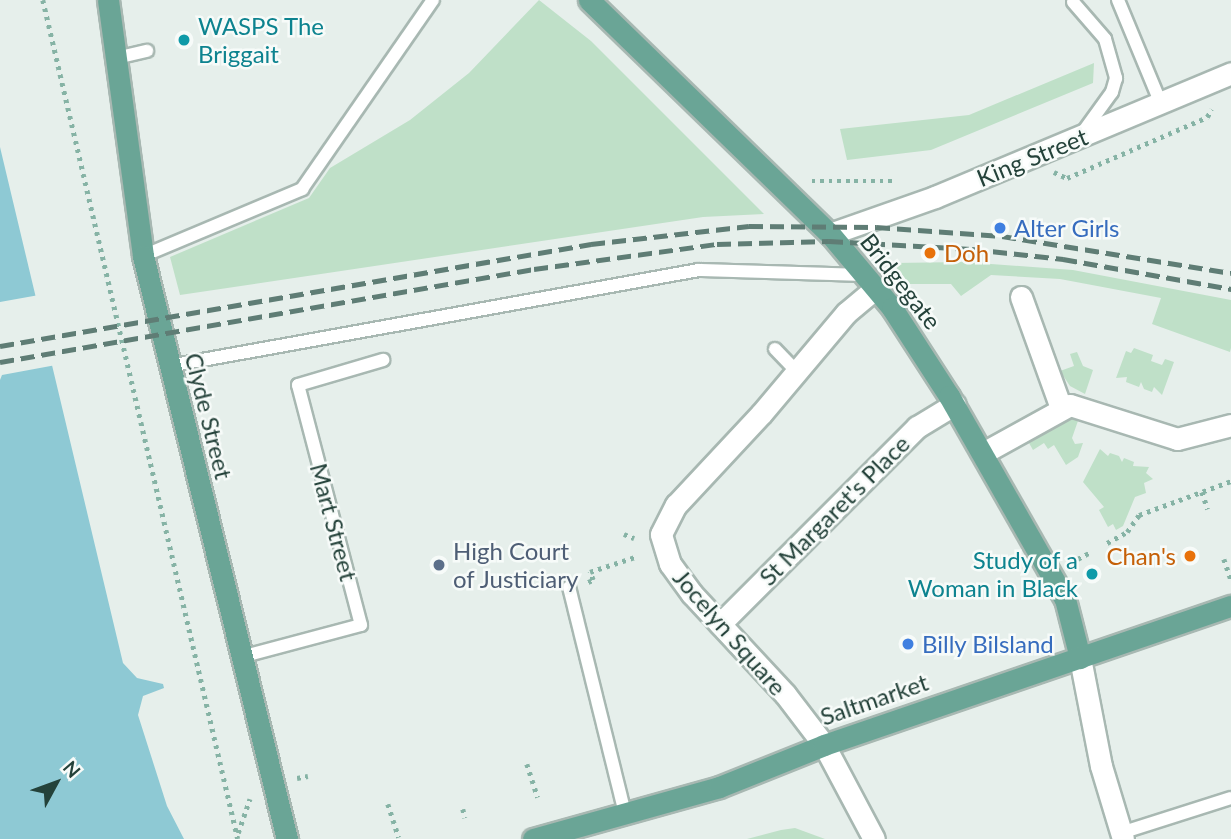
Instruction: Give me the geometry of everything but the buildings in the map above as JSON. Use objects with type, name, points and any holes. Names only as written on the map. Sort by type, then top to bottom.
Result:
[{"type":"main road","name":"Clyde Street","points":[[108,0],[143,256],[287,839]]},
{"type":"main road","name":"Bridgegate","points":[[589,0],[830,234],[871,281],[955,404],[1065,599],[1080,658]]},
{"type":"main road","name":"Saltmarket","points":[[533,839],[738,780],[824,745],[1231,606]]},
{"type":"street","name":"King Street","points":[[830,234],[1044,152],[1231,73]]},
{"type":"street","points":[[797,372],[871,281]]},
{"type":"street","points":[[1021,297],[1061,408]]},
{"type":"street","name":"Jocelyn Square","points":[[797,372],[668,514],[661,534],[665,552],[681,581],[785,694],[824,745],[874,839]]},
{"type":"street","name":"St Margaret's Place","points":[[720,624],[917,426],[955,404]]},
{"type":"street","points":[[983,453],[1061,408],[1083,406],[1177,439],[1231,425]]},
{"type":"street","points":[[1080,658],[1101,766],[1122,836]]},
{"type":"lane","points":[[143,256],[302,190],[433,0]]},
{"type":"lane","points":[[1118,0],[1161,104]]},
{"type":"lane","points":[[1073,2],[1105,39],[1116,79],[1112,92],[1078,138]]},
{"type":"lane","points":[[116,58],[147,51]]},
{"type":"lane","points":[[169,366],[699,270],[871,281]]},
{"type":"lane","points":[[775,349],[797,372]]},
{"type":"lane","name":"Mart Street","points":[[242,657],[361,625],[298,385],[383,360]]},
{"type":"lane","points":[[574,586],[625,813]]},
{"type":"lane","points":[[1122,836],[1231,798]]},
{"type":"path","points":[[43,0],[237,837]]},
{"type":"path","points":[[1044,152],[1057,176],[1067,178],[1207,117],[1218,98]]},
{"type":"path","points":[[803,180],[836,184],[905,181]]},
{"type":"path","points":[[1107,543],[1127,532],[1139,515],[1231,481]]},
{"type":"path","points":[[1202,492],[1208,509]]},
{"type":"path","points":[[624,534],[634,538]]},
{"type":"path","points":[[574,586],[593,580],[590,572],[635,557]]},
{"type":"path","points":[[1224,559],[1231,579]]},
{"type":"path","points":[[527,764],[538,797]]},
{"type":"path","points":[[237,837],[251,795]]},
{"type":"path","points":[[388,804],[399,837]]},
{"type":"path","points":[[463,809],[465,818]]},
{"type":"green space","points":[[539,0],[591,41],[764,214],[703,217],[180,295],[170,257],[309,198],[330,168],[410,120],[469,73]]},
{"type":"green space","points":[[1094,63],[1093,83],[931,150],[847,160],[840,129],[969,115]]},
{"type":"green space","points":[[964,262],[1073,270],[1231,300],[1230,352],[1152,324],[1161,298],[1060,279],[991,275],[961,296],[951,284],[909,284],[893,263]]},
{"type":"green space","points":[[1134,348],[1153,355],[1151,361],[1162,365],[1165,359],[1174,362],[1162,395],[1154,387],[1152,392],[1144,389],[1141,382],[1139,387],[1126,382],[1127,377],[1116,378],[1126,351],[1131,353]]},
{"type":"green space","points":[[1077,352],[1083,366],[1093,370],[1085,394],[1070,386],[1060,371],[1074,366],[1070,354]]},
{"type":"green space","points":[[1079,418],[1072,438],[1075,444],[1083,443],[1078,457],[1066,465],[1054,445],[1048,449],[1044,443],[1033,450],[1029,443],[1068,419]]},
{"type":"green space","points":[[1100,449],[1108,456],[1110,453],[1119,456],[1122,462],[1124,458],[1134,462],[1133,466],[1149,467],[1146,473],[1153,479],[1144,483],[1146,493],[1135,497],[1123,526],[1116,530],[1113,524],[1108,527],[1099,510],[1104,507],[1083,482]]},
{"type":"green space","points":[[795,828],[825,839],[747,839],[781,830]]},
{"type":"water","points":[[0,147],[123,663],[137,678],[163,684],[164,688],[143,696],[138,715],[167,806],[184,839],[0,839]]},
{"type":"pier","points":[[39,295],[56,365],[2,375],[0,380],[0,302]]},
{"type":"railway","points":[[0,346],[591,244],[749,226],[876,227],[1002,236],[1231,273]]},
{"type":"railway","points":[[0,362],[534,269],[717,244],[829,241],[972,249],[1063,259],[1231,289]]},
{"type":"place","name":"WASPS The Briggait","points":[[184,40]]},
{"type":"place","name":"Alter Girls","points":[[1000,228]]},
{"type":"place","name":"Doh","points":[[930,253]]},
{"type":"place","name":"Chan's","points":[[1190,556]]},
{"type":"place","name":"High Court of Justiciary","points":[[439,565]]},
{"type":"place","name":"Study of a Woman in Black","points":[[1092,574]]},
{"type":"place","name":"Billy Bilsland","points":[[908,644]]}]
